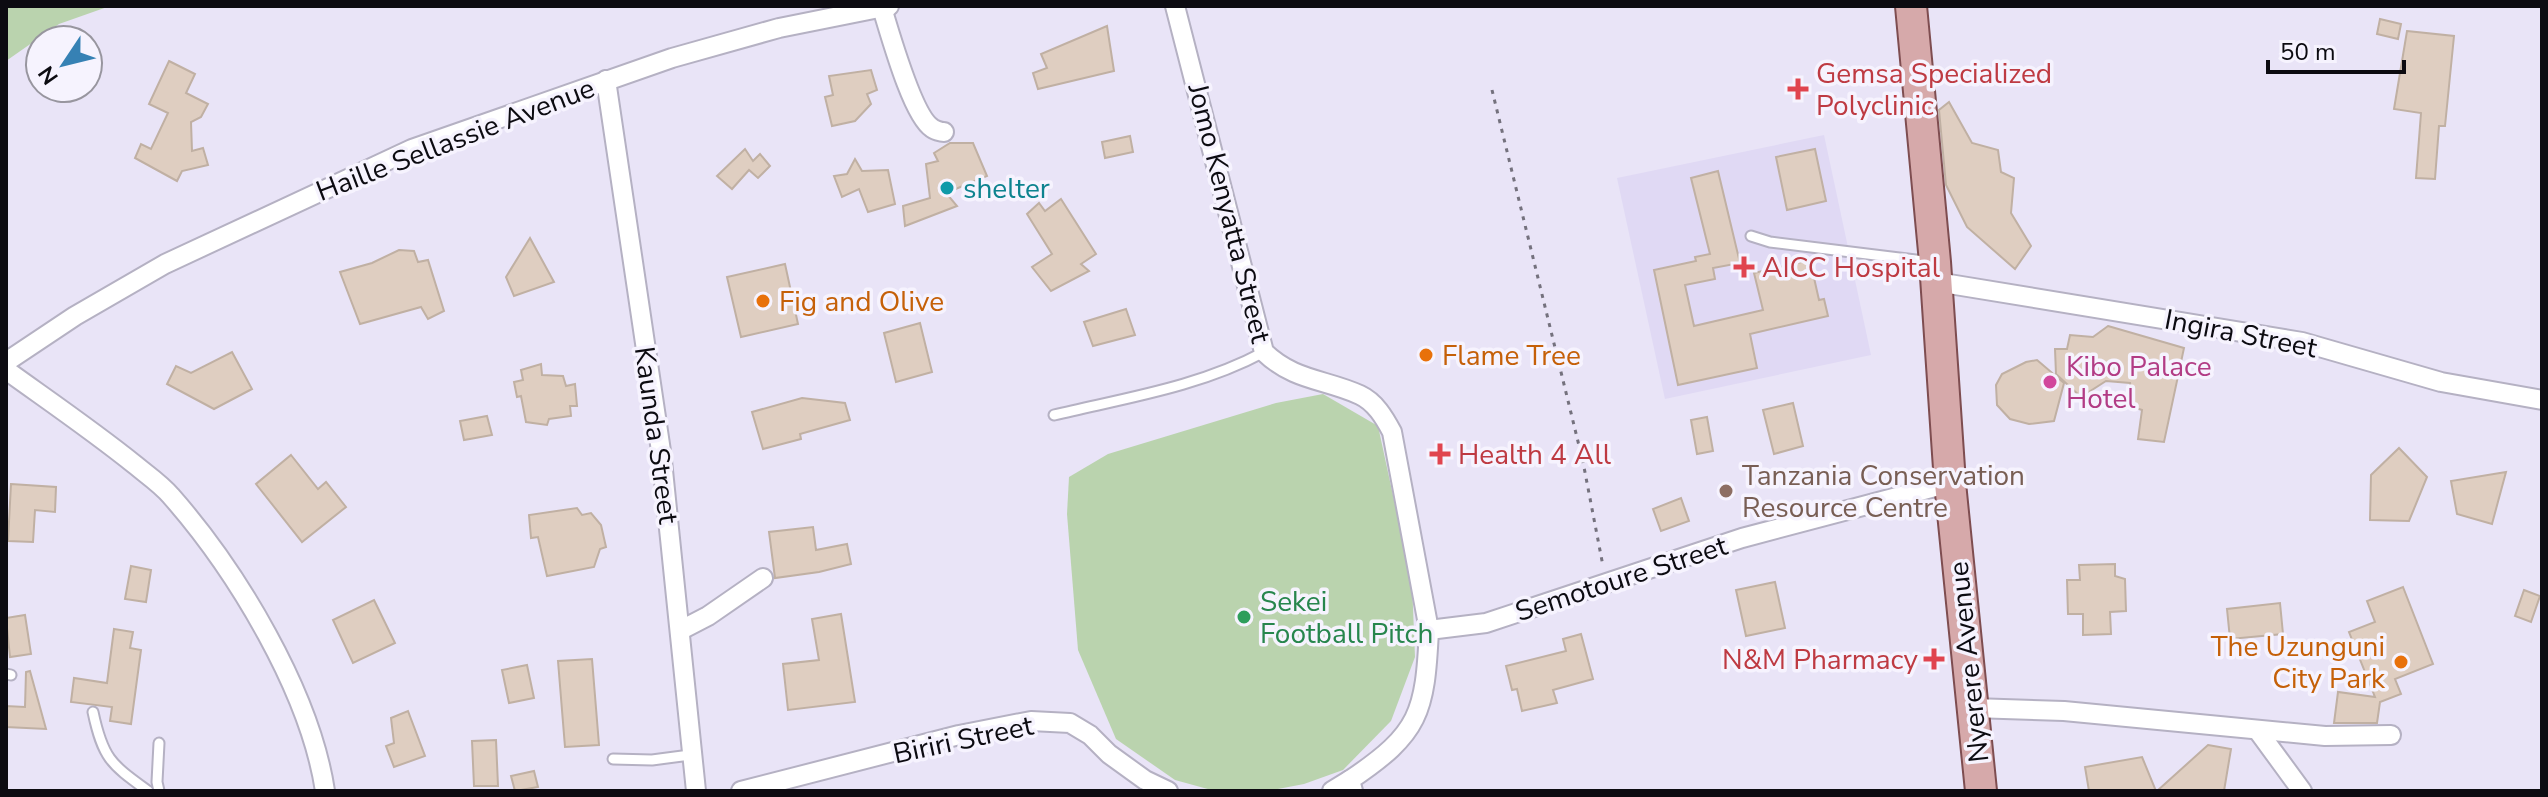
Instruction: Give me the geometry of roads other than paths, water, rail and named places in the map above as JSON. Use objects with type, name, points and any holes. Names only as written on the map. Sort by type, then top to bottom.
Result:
[{"type":"main road","name":"Nyerere Avenue","points":[[1911,6],[1936,272],[1950,483],[1981,791]]},
{"type":"street","name":"Jomo Kenyatta Street","points":[[1175,6],[1264,352],[1279,367],[1362,395],[1382,412],[1392,432],[1429,630],[1421,706],[1406,734],[1352,786]]},
{"type":"street","name":"Haille Sellassie Avenue","points":[[6,362],[132,283],[272,213],[412,149],[606,80],[747,36],[886,7]]},
{"type":"street","points":[[886,7],[894,48],[917,109],[933,129],[944,132]]},
{"type":"street","name":"Kaunda Street","points":[[606,80],[661,451],[696,791]]},
{"type":"street","name":"Ingira Street","points":[[1936,272],[2302,342],[2441,382],[2542,400]]},
{"type":"street","points":[[6,370],[95,433],[170,494],[208,543],[236,581],[292,681],[322,767],[325,791]]},
{"type":"street","name":"Semotoure Street","points":[[1429,630],[1486,623],[1742,538],[1950,483]]},
{"type":"street","points":[[681,630],[708,616],[763,578]]},
{"type":"street","points":[[1973,708],[2064,711],[2325,736],[2391,735]]},
{"type":"street","name":"Biriri Street","points":[[741,791],[959,735],[1031,721],[1070,723],[1090,735],[1109,754],[1145,780],[1168,791]]},
{"type":"street","points":[[2258,731],[2302,791]]},
{"type":"street","points":[[1332,791],[1352,786]]},
{"type":"lane","points":[[1751,236],[1936,272]]},
{"type":"lane","points":[[1054,415],[1190,383],[1233,369],[1264,352]]},
{"type":"lane","points":[[93,712],[106,756],[114,766],[148,791]]},
{"type":"lane","points":[[159,743],[159,791]]},
{"type":"lane","points":[[613,759],[652,760],[690,755]]},
{"type":"place","name":"Gemsa Specialized Polyclinic","points":[[1798,89]]},
{"type":"place","name":"shelter","points":[[947,188]]},
{"type":"place","name":"AICC Hospital","points":[[1744,267]]},
{"type":"place","name":"Fig and Olive","points":[[763,301]]},
{"type":"place","name":"Flame Tree","points":[[1426,355]]},
{"type":"place","name":"Kibo Palace Hotel","points":[[2050,382]]},
{"type":"place","name":"Health 4 All","points":[[1440,454]]},
{"type":"place","name":"Tanzania Conservation Resource Centre","points":[[1726,491]]},
{"type":"place","name":"Sekei Football Pitch","points":[[1244,617]]},
{"type":"place","name":"N&M Pharmacy","points":[[1934,659]]},
{"type":"place","name":"The Uzunguni City Park","points":[[2401,662]]}]
